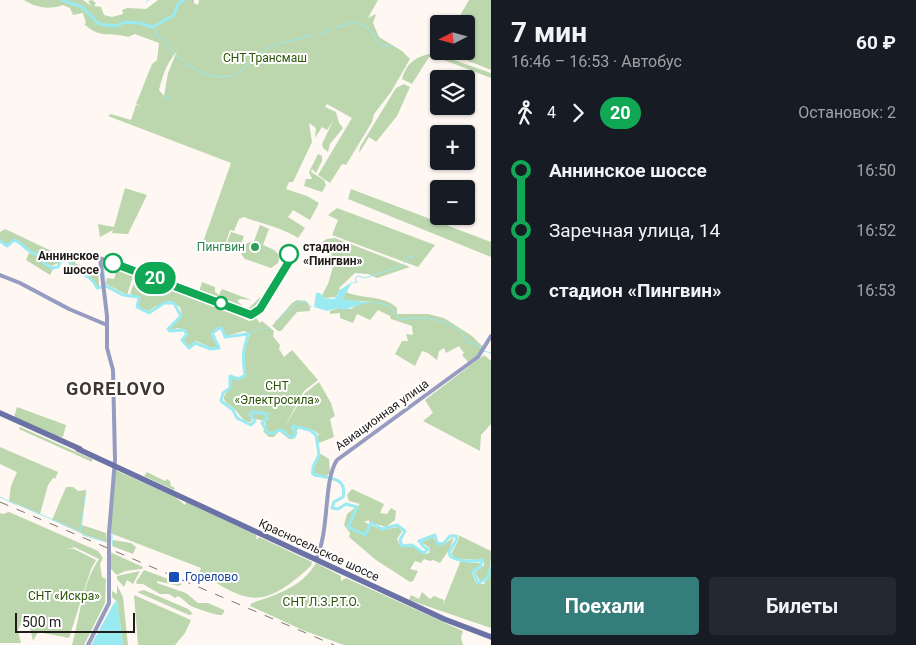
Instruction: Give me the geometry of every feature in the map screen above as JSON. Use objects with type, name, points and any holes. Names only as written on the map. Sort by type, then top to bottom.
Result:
[{"type":"highway","name":"Красносельское шоссе","points":[[0,413],[316,560],[450,621],[491,637]]},
{"type":"street","points":[[88,645],[109,603],[109,533],[114,466],[113,370],[107,348],[107,326],[100,258],[251,315],[260,309],[294,254]]},
{"type":"street","points":[[0,275],[107,326]]},
{"type":"street","name":"Авиационная улица","points":[[316,560],[324,538],[332,474],[337,460],[478,357],[491,336]]},
{"type":"green space","name":"СНТ Трансмаш","points":[[24,0],[83,0],[91,6],[88,1],[92,0],[96,3],[94,6],[101,7],[104,15],[112,17],[123,14],[122,10],[127,8],[146,9],[158,0],[194,0],[194,3],[198,5],[199,0],[378,0],[368,18],[376,14],[373,23],[379,37],[402,51],[410,59],[391,92],[374,114],[372,122],[346,165],[342,164],[330,183],[318,175],[352,118],[327,104],[325,107],[336,112],[339,123],[343,128],[330,144],[328,152],[323,148],[322,144],[333,121],[327,130],[322,127],[315,138],[316,128],[309,123],[312,142],[293,182],[289,182],[286,189],[307,196],[319,203],[310,220],[293,210],[288,217],[305,228],[298,238],[279,229],[244,217],[239,219],[234,231],[230,230],[222,253],[202,245],[231,163],[108,116],[111,114],[131,120],[136,105],[141,106],[136,104],[152,64],[157,60],[159,43],[135,34],[128,37],[101,34],[84,24],[86,23],[83,13],[73,15],[70,8],[63,5],[48,8]],"holes":[[[177,51],[168,73],[164,96],[159,90],[164,73]]]},
{"type":"green space","points":[[469,0],[491,0],[491,70],[466,60],[475,60],[475,15],[460,15]]},
{"type":"green space","points":[[430,54],[430,57],[412,84],[402,79],[410,64]]},
{"type":"green space","points":[[444,60],[454,60],[491,73],[491,78],[475,72],[475,70],[470,70]]},
{"type":"green space","points":[[404,84],[410,87],[397,116],[376,142],[369,137],[359,153],[360,147],[396,88]]},
{"type":"green space","points":[[318,154],[322,156],[322,161],[316,173],[312,169],[311,172],[324,180],[326,185],[322,192],[304,186],[306,179],[312,179],[309,172]]},
{"type":"green space","points":[[125,188],[147,195],[128,234],[112,233],[113,230],[100,237],[98,224],[114,227]]},
{"type":"green space","points":[[351,189],[430,219],[430,225],[446,225],[491,242],[491,257],[348,199]]},
{"type":"green space","points":[[337,208],[435,245],[418,267],[332,235],[338,220],[328,215]]},
{"type":"green space","name":"Пингвин","points":[[260,225],[269,229],[263,245],[273,249],[279,256],[278,263],[271,268],[245,259],[241,254],[245,244],[254,241]]},
{"type":"green space","points":[[5,229],[60,255],[59,263],[51,266],[43,261],[39,254],[32,254],[15,239],[8,245],[0,240],[0,232]]},
{"type":"green space","points":[[231,232],[244,236],[238,252],[225,247]]},
{"type":"green space","points":[[335,238],[410,267],[377,278],[368,274],[355,273],[339,288],[340,290],[336,297],[324,298],[322,295],[328,284],[335,260],[330,252],[319,244],[327,239]]},
{"type":"green space","points":[[29,253],[39,256],[43,263],[53,269],[50,275],[26,260]]},
{"type":"green space","points":[[70,253],[77,255],[78,259],[75,263],[97,275],[98,265],[99,286],[88,276],[76,272],[67,257]]},
{"type":"green space","points":[[117,270],[133,276],[127,295],[106,284],[107,278],[114,279]]},
{"type":"green space","name":"СНТ «Электросила»","points":[[136,277],[209,302],[249,321],[256,318],[260,323],[262,321],[274,331],[273,336],[280,345],[279,349],[284,357],[292,350],[318,380],[304,391],[285,426],[305,393],[319,382],[331,403],[335,416],[330,419],[334,437],[319,443],[317,437],[319,434],[311,429],[299,426],[293,439],[289,439],[279,431],[274,437],[269,437],[263,431],[266,428],[265,421],[251,418],[252,422],[248,422],[243,419],[224,400],[224,396],[231,386],[231,378],[238,380],[246,375],[244,350],[250,334],[244,331],[226,336],[219,327],[211,334],[218,346],[217,348],[212,348],[196,341],[189,346],[183,339],[187,335],[186,331],[178,328],[170,330],[168,328],[182,316],[180,307],[170,301],[149,311],[140,308],[138,305],[140,297],[130,294]]},
{"type":"green space","points":[[202,282],[215,287],[215,292],[219,295],[222,289],[251,300],[240,299],[237,301],[245,308],[249,308],[261,298],[251,311],[199,292]]},
{"type":"green space","points":[[346,292],[386,301],[397,308],[397,314],[428,314],[444,318],[472,336],[484,348],[469,363],[462,355],[464,353],[459,346],[446,353],[444,348],[439,351],[437,360],[422,351],[415,366],[395,354],[402,341],[408,341],[406,334],[413,335],[412,326],[391,319],[390,316],[378,310],[370,320],[357,314],[353,323],[340,318],[340,313],[330,314],[330,311],[339,308],[351,309],[362,302],[373,302],[344,300]]},
{"type":"green space","points":[[297,300],[306,301],[310,311],[297,312],[281,331],[278,331],[272,326],[292,303]]},
{"type":"green space","points":[[484,355],[491,361],[491,424],[481,435],[480,451],[423,421],[433,413],[425,400]]},
{"type":"green space","points":[[17,407],[66,425],[63,437],[56,436],[14,417]]},
{"type":"green space","points":[[20,427],[92,459],[92,462],[19,429]]},
{"type":"green space","points":[[0,447],[58,472],[55,479],[53,478],[48,485],[40,514],[9,501],[11,486],[17,472],[0,464]]},
{"type":"green space","points":[[321,454],[329,459],[330,473],[325,477],[315,477],[311,473],[317,456]]},
{"type":"green space","points":[[115,470],[175,497],[185,505],[186,502],[256,535],[257,540],[259,537],[312,562],[311,566],[274,593],[257,598],[248,597],[229,590],[199,573],[201,568],[110,533]]},
{"type":"green space","points":[[147,472],[165,481],[167,479],[170,481],[171,486],[175,488],[174,490],[144,476]]},
{"type":"green space","points":[[66,487],[73,487],[78,491],[86,490],[82,525],[106,533],[107,542],[85,535],[52,520]]},
{"type":"green space","points":[[352,489],[384,504],[380,513],[387,514],[391,508],[396,511],[395,520],[386,527],[369,522],[369,520],[364,522],[382,530],[398,527],[402,531],[397,539],[401,547],[412,546],[425,554],[429,553],[430,548],[421,542],[433,537],[437,544],[443,545],[454,537],[449,550],[440,563],[424,559],[421,563],[415,561],[410,569],[418,571],[413,581],[410,582],[376,560],[349,537],[350,533],[344,525],[347,514],[360,504],[349,501],[347,495]]},
{"type":"green space","name":"СНТ «Искра»","points":[[9,512],[98,551],[103,558],[100,564],[102,577],[106,579],[105,603],[84,645],[72,645],[85,590],[99,559],[72,546],[74,548],[66,549],[74,549],[96,560],[91,569],[69,638],[38,632],[33,641],[30,628],[20,625],[18,631],[21,643],[0,643],[0,513]]},
{"type":"green space","points":[[458,535],[491,551],[489,573],[481,583],[475,572],[484,565],[484,560],[456,559],[451,554],[459,539]]},
{"type":"green space","points":[[113,540],[131,543],[136,547],[133,554],[112,546]]},
{"type":"green space","points":[[110,552],[143,567],[142,569],[125,571],[117,575],[111,569]]},
{"type":"green space","points":[[461,560],[471,563],[482,563],[472,573],[476,583],[484,584],[491,572],[491,628],[409,600],[411,595],[419,599],[422,592],[430,599],[434,596],[444,600],[443,605]]},
{"type":"green space","name":"СНТ Л.З.Р.Т.О.","points":[[316,563],[341,576],[341,581],[346,578],[463,631],[461,638],[463,645],[344,645],[305,631],[250,606],[252,603],[279,593],[296,584]]},
{"type":"green space","points":[[144,570],[182,584],[179,586],[157,581],[157,583],[186,593],[198,603],[208,603],[224,610],[224,612],[220,615],[207,612],[191,606],[178,596],[175,598],[169,594],[160,594],[143,584],[137,584],[136,582]]},
{"type":"green space","points":[[140,571],[133,584],[127,580],[124,587],[117,579],[117,576]]},
{"type":"green space","points":[[117,585],[123,597],[128,645],[123,645],[117,602],[112,597],[112,591],[117,594]]},
{"type":"green space","points":[[144,590],[188,609],[193,614],[189,615],[137,592]]},
{"type":"green space","points":[[134,595],[191,620],[185,633],[175,645],[138,645]]},
{"type":"water","points":[[352,282],[343,299],[372,303],[342,310],[339,308],[327,311],[314,307],[316,293],[320,293],[324,298],[334,299],[338,295],[337,292]]},
{"type":"water","points":[[117,601],[123,645],[91,645],[114,603]]},
{"type":"waterway","points":[[62,0],[82,7],[99,24],[116,26],[125,22],[153,27],[174,15],[178,4],[184,0]]},
{"type":"waterway","points":[[335,28],[355,22],[368,28],[380,45],[392,46]]},
{"type":"waterway","points":[[154,26],[157,36],[165,42],[176,56],[183,60]]},
{"type":"waterway","points":[[320,34],[332,29]]},
{"type":"waterway","points":[[264,50],[281,43],[316,34]]},
{"type":"waterway","points":[[238,74],[262,51]]},
{"type":"waterway","points":[[185,63],[208,75],[219,77],[234,75]]},
{"type":"waterway","points":[[164,96],[171,99]]},
{"type":"waterway","points":[[0,241],[7,246],[14,240],[18,242],[31,252],[39,255],[44,263],[52,268],[58,267],[61,260],[67,258],[76,273],[88,277],[97,288],[106,286],[123,295],[138,297],[137,307],[149,313],[164,303],[174,303],[181,316],[168,329],[170,331],[184,330],[187,334],[182,340],[189,348],[195,343],[211,349],[219,348],[212,333],[219,328],[222,329],[225,337],[248,334],[244,354],[245,375],[239,379],[230,376],[230,388],[223,393],[221,401],[233,410],[237,418],[251,425],[255,421],[250,414],[252,412],[267,414],[267,419],[262,423],[268,433],[274,433],[279,430],[284,431],[288,436],[294,437],[296,433],[292,428],[293,426],[310,430],[316,435],[319,455],[313,467],[313,474],[334,479],[342,485],[344,490],[343,497],[334,502],[332,508],[338,509],[346,504],[357,507],[348,527],[365,535],[371,523],[382,529],[397,525],[405,531],[400,540],[402,546],[412,545],[424,553],[428,549],[419,541],[435,535],[437,543],[443,544],[450,536],[456,536],[457,539],[449,552],[450,556],[466,561],[483,560],[480,567],[473,571],[478,583],[487,579],[491,568]]},
{"type":"waterway","points":[[404,263],[409,257],[414,257]]},
{"type":"waterway","points":[[103,262],[108,264]]},
{"type":"waterway","points":[[103,264],[106,286]]},
{"type":"waterway","points":[[110,265],[139,275]]},
{"type":"waterway","points":[[353,283],[357,282],[355,278],[358,276],[365,278],[404,265]]},
{"type":"waterway","points":[[173,287],[191,294]]},
{"type":"waterway","points":[[276,321],[298,302],[305,301],[312,307]]},
{"type":"waterway","points":[[372,302],[388,305],[401,320],[424,318],[449,324],[461,332],[467,342],[476,344],[481,348]]},
{"type":"waterway","points":[[219,305],[232,312]]},
{"type":"waterway","points":[[234,313],[245,318]]},
{"type":"waterway","points":[[249,317],[256,317]]},
{"type":"waterway","points":[[264,329],[268,328]]},
{"type":"waterway","points":[[248,334],[260,329]]},
{"type":"waterway","points":[[484,351],[491,353]]},
{"type":"waterway","points":[[84,506],[86,490]]},
{"type":"waterway","points":[[0,497],[17,505]]},
{"type":"waterway","points":[[21,506],[81,532],[83,535],[106,542]]},
{"type":"waterway","points":[[80,531],[83,513]]},
{"type":"waterway","points":[[112,533],[112,539]]},
{"type":"waterway","points":[[112,540],[113,545]]},
{"type":"railway","points":[[0,502],[334,645]]},
{"type":"bus line","name":"20","points":[[113,263],[251,315],[260,309],[290,260],[288,258],[289,254]]},
{"type":"place","name":"Пингвин","points":[[255,247]]},
{"type":"place","name":"стадион «Пингвин»","points":[[289,254]]},
{"type":"place","name":"Аннинское шоссе","points":[[113,263]]},
{"type":"place","name":"Горелово","points":[[174,577]]},
{"type":"district","name":"GORELOVO","points":[[116,389]]}]
